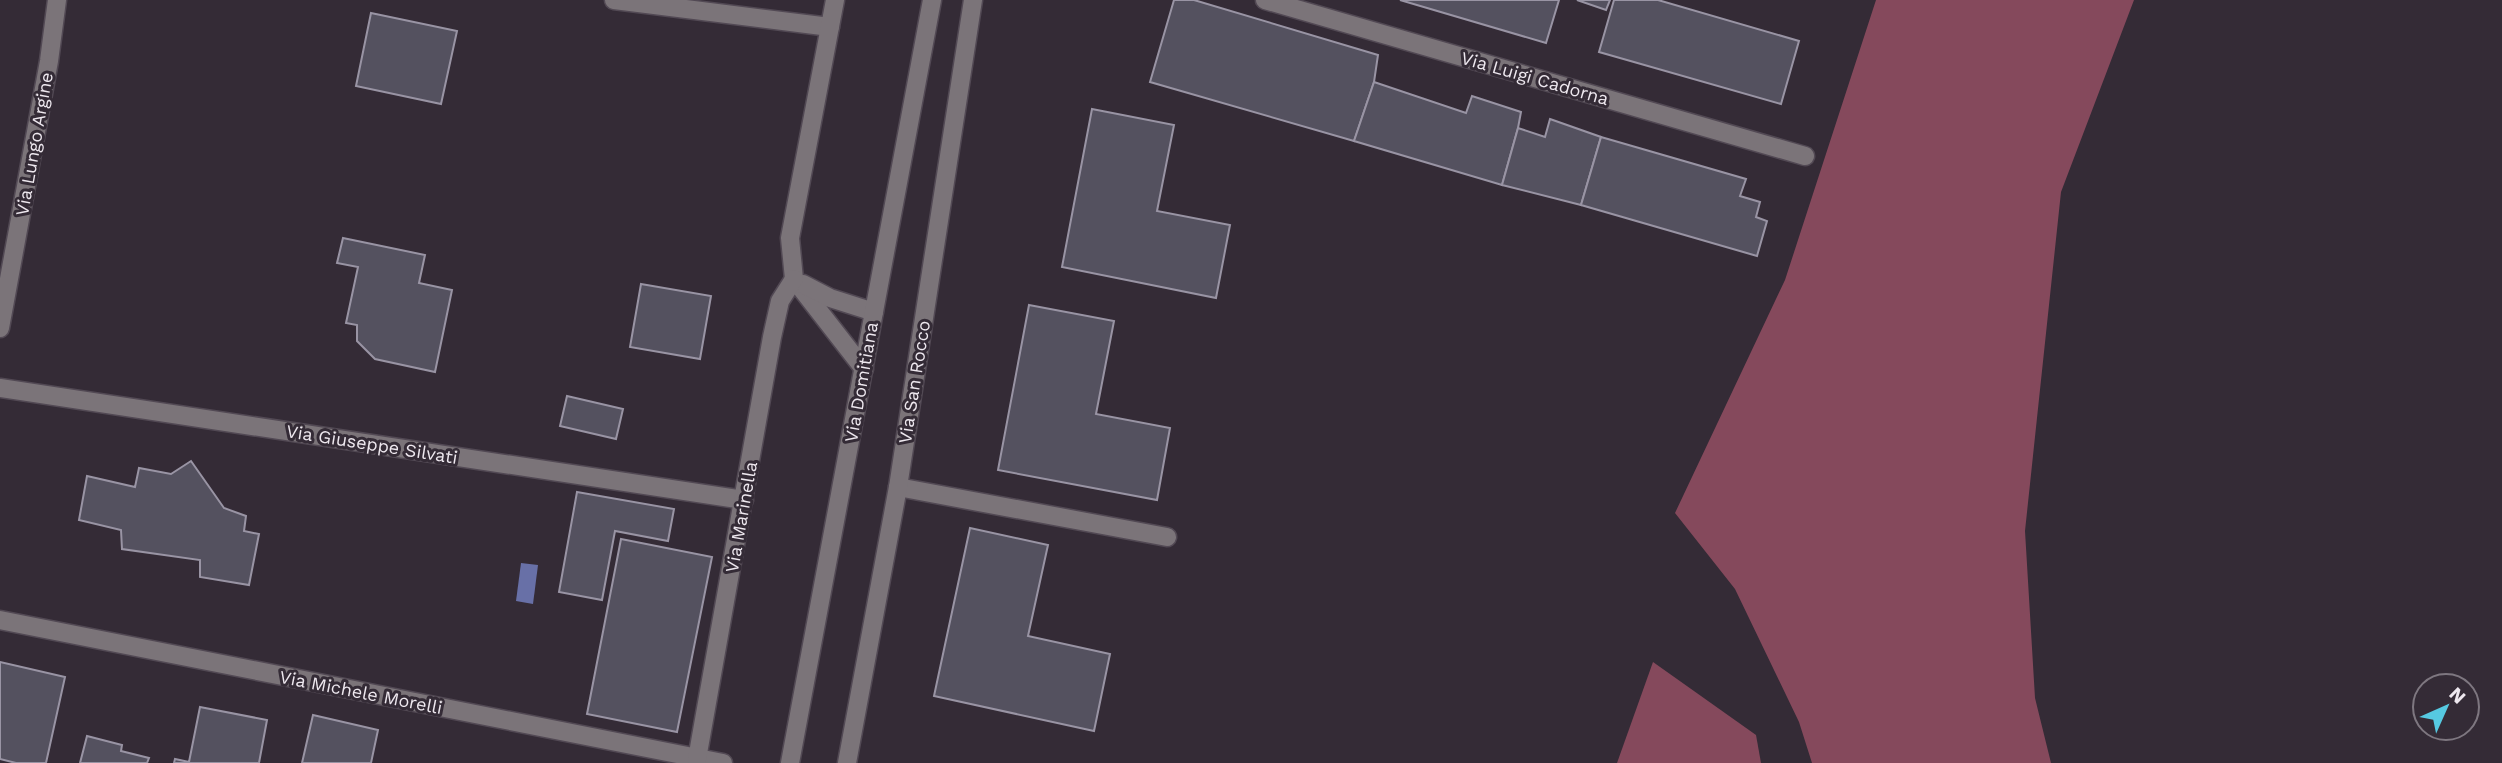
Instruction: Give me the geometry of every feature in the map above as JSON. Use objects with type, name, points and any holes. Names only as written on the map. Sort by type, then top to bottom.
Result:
[{"type":"street","name":"Via Lungo Argine","points":[[0,328],[49,61],[57,0]]},
{"type":"street","points":[[614,0],[830,27]]},
{"type":"street","points":[[835,0],[790,239],[794,279],[864,369]]},
{"type":"street","name":"Via Domitiana","points":[[790,763],[932,0]]},
{"type":"street","name":"Via San Rocco","points":[[847,763],[898,487],[973,0]]},
{"type":"street","name":"Via Luigi Cadorna","points":[[1265,0],[1805,156]]},
{"type":"street","points":[[794,279],[830,298],[874,312]]},
{"type":"street","name":"Via Marinella","points":[[697,759],[780,301],[794,279]]},
{"type":"street","name":"Via Giuseppe Silvati","points":[[0,388],[744,499]]},
{"type":"street","points":[[898,487],[1167,537]]},
{"type":"street","name":"Via Michele Morelli","points":[[0,620],[723,763]]},
{"type":"shaded area","points":[[1876,0],[2134,0],[2061,192],[2025,531],[2035,698],[2051,763],[1812,763],[1799,722],[1735,589],[1675,513],[1785,280]]},
{"type":"shaded area","points":[[1653,662],[1756,735],[1761,763],[1617,763]]},
{"type":"water","points":[[521,563],[538,565],[533,604],[516,601]]},
{"type":"building","points":[[1174,0],[1194,0],[1378,55],[1374,82],[1354,141],[1150,82]]},
{"type":"building","points":[[1400,0],[1559,0],[1546,43]]},
{"type":"building","points":[[1577,0],[1610,0],[1606,10]]},
{"type":"building","points":[[1614,0],[1658,0],[1799,41],[1781,104],[1599,52]]},
{"type":"building","points":[[371,13],[457,31],[441,104],[356,86]]},
{"type":"building","points":[[1374,82],[1466,113],[1472,96],[1521,112],[1502,185],[1354,141]]},
{"type":"building","points":[[1092,109],[1174,125],[1157,211],[1230,225],[1216,298],[1062,267]]},
{"type":"building","points":[[1550,119],[1601,137],[1581,205],[1502,185],[1518,128],[1545,137]]},
{"type":"building","points":[[1601,137],[1746,179],[1740,196],[1760,202],[1756,217],[1767,221],[1757,256],[1581,205]]},
{"type":"building","points":[[343,238],[425,255],[419,283],[452,290],[435,372],[375,359],[357,341],[357,325],[346,323],[358,267],[337,263]]},
{"type":"building","points":[[641,284],[711,296],[700,359],[630,347]]},
{"type":"building","points":[[1029,305],[1114,321],[1096,414],[1170,428],[1157,500],[998,470]]},
{"type":"building","points":[[567,396],[623,409],[616,439],[560,426]]},
{"type":"building","points":[[191,461],[224,508],[246,516],[244,531],[259,534],[249,585],[200,577],[200,560],[122,549],[121,530],[79,520],[87,476],[135,487],[139,468],[171,474]]},
{"type":"building","points":[[577,492],[674,509],[668,541],[615,531],[602,600],[559,592]]},
{"type":"building","points":[[970,528],[1048,545],[1028,636],[1110,654],[1094,731],[934,696]]},
{"type":"building","points":[[621,539],[712,557],[677,732],[587,714]]},
{"type":"building","points":[[0,662],[65,677],[46,763],[16,763],[0,759]]},
{"type":"building","points":[[200,707],[267,720],[259,763],[174,763],[175,759],[189,762]]},
{"type":"building","points":[[313,715],[378,730],[371,763],[302,763]]},
{"type":"building","points":[[87,736],[122,745],[121,751],[149,758],[147,763],[80,763]]}]
